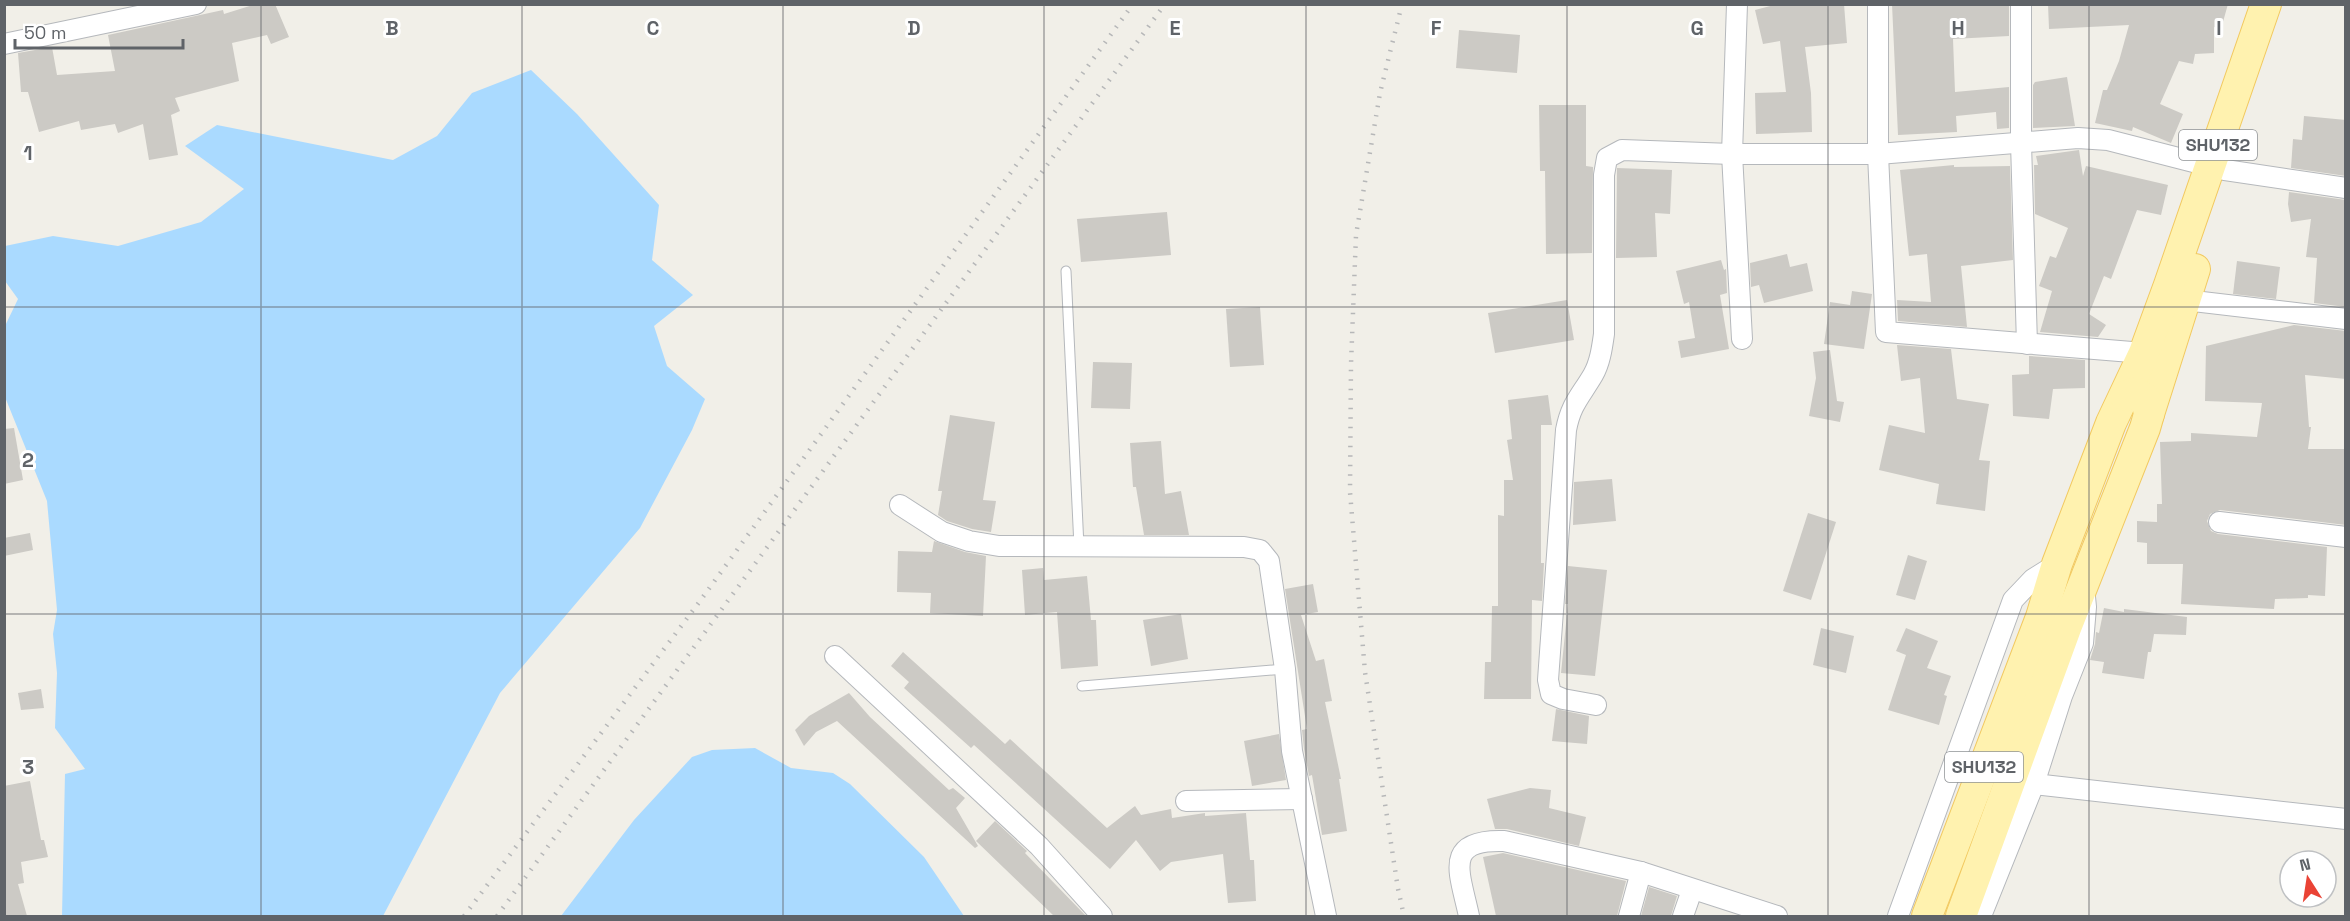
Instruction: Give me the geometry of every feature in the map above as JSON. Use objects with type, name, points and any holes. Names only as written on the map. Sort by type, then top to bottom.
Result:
[{"type":"main road","name":"SHU132","points":[[1961,916],[2054,622],[2057,564],[2111,423],[2144,353],[2217,169],[2266,4]]},
{"type":"main road","points":[[2149,414],[2185,300],[2217,169],[2261,72],[2283,4]]},
{"type":"main road","points":[[2125,396],[2135,392],[2146,399],[2149,414]]},
{"type":"main road","name":"SHU132","points":[[1928,916],[2054,622],[2083,585],[2149,414]]},
{"type":"street","points":[[4,44],[196,4]]},
{"type":"street","points":[[1737,4],[1732,154],[1742,339]]},
{"type":"street","points":[[1878,4],[1878,154],[1886,332],[2144,353]]},
{"type":"street","points":[[2021,4],[2021,143],[2027,344]]},
{"type":"street","points":[[1596,705],[1563,699],[1551,694],[1548,680],[1566,430],[1570,412],[1579,393],[1593,375],[1601,355],[1604,334],[1604,175],[1607,158],[1622,150],[1732,154],[1878,154],[2078,138],[2108,140],[2217,169],[2346,188]]},
{"type":"street","points":[[2185,300],[2346,319]]},
{"type":"street","points":[[900,505],[942,532],[969,541],[999,546],[1244,547],[1260,550],[1269,561],[1285,669],[1292,751],[1326,916]]},
{"type":"street","points":[[2219,522],[2346,537]]},
{"type":"street","points":[[1898,916],[2013,600],[2033,579],[2057,564]]},
{"type":"street","points":[[1981,916],[2034,784],[2062,696],[2083,643],[2086,607],[2083,585]]},
{"type":"street","points":[[835,656],[1039,846],[1102,916]]},
{"type":"street","points":[[2034,784],[2346,819]]},
{"type":"street","points":[[1186,801],[1302,799]]},
{"type":"street","points":[[1469,916],[1459,870],[1461,855],[1470,844],[1490,840],[1504,841],[1641,872],[1742,911],[1778,916]]},
{"type":"street","points":[[1629,916],[1641,872]]},
{"type":"street","points":[[1683,916],[1692,890]]},
{"type":"lane","points":[[1066,271],[1079,547]]},
{"type":"lane","points":[[1082,686],[1285,669]]},
{"type":"water","points":[[531,70],[577,114],[659,205],[652,260],[693,295],[654,326],[667,366],[705,399],[692,430],[640,528],[500,693],[383,916],[62,916],[65,774],[85,769],[55,728],[57,673],[53,634],[57,610],[47,501],[5,397],[5,326],[18,299],[5,281],[5,246],[53,236],[118,246],[201,222],[244,189],[185,146],[217,125],[393,160],[437,136],[472,93]]},
{"type":"water","points":[[755,748],[791,768],[833,773],[850,784],[924,857],[964,916],[561,916],[634,820],[692,757],[712,750]]},
{"type":"building","points":[[256,4],[275,4],[289,37],[271,44],[267,35],[232,43],[239,81],[175,98],[180,111],[171,115],[178,155],[149,160],[143,124],[118,133],[115,124],[81,130],[79,121],[39,132],[28,92],[21,92],[18,53],[52,47],[57,75],[115,71],[108,35],[223,10],[224,14]]},
{"type":"building","points":[[1778,4],[1844,4],[1847,43],[1805,47],[1811,93],[1812,132],[1756,134],[1755,93],[1786,92],[1780,41],[1763,44],[1755,10]]},
{"type":"building","points":[[1892,4],[2009,4],[2009,36],[1953,39],[1955,92],[2009,87],[2009,128],[1997,129],[1996,112],[1956,116],[1957,132],[1898,135]]},
{"type":"building","points":[[2048,4],[2228,4],[2221,29],[2214,27],[2214,53],[2195,54],[2193,64],[2179,61],[2160,104],[2183,114],[2171,143],[2133,127],[2132,131],[2095,123],[2103,90],[2107,90],[2119,61],[2129,25],[2049,29]]},
{"type":"building","points":[[1459,30],[1520,35],[1517,73],[1456,68]]},
{"type":"building","points":[[2067,77],[2075,126],[2033,128],[2033,85],[2035,82]]},
{"type":"building","points":[[1539,105],[1586,105],[1586,166],[1593,167],[1592,253],[1546,254],[1545,171],[1540,171]]},
{"type":"building","points":[[2304,116],[2346,120],[2346,176],[2291,168],[2293,139],[2302,140]]},
{"type":"building","points":[[2079,150],[2083,176],[2086,166],[2168,185],[2161,215],[2137,210],[2111,279],[2104,276],[2089,314],[2106,325],[2098,337],[2040,332],[2052,291],[2039,286],[2050,256],[2056,258],[2068,228],[2035,214],[2034,165],[2038,165],[2036,156]]},
{"type":"building","points":[[1954,165],[1954,167],[2010,166],[2013,260],[1961,266],[1967,327],[1898,321],[1897,300],[1931,302],[1927,254],[1909,256],[1900,170]]},
{"type":"building","points":[[1617,168],[1672,170],[1670,214],[1655,213],[1657,257],[1616,258]]},
{"type":"building","points":[[2289,192],[2346,200],[2346,307],[2314,303],[2317,258],[2306,257],[2311,219],[2291,222]]},
{"type":"building","points":[[1167,212],[1171,255],[1081,262],[1077,219]]},
{"type":"building","points":[[1787,254],[1790,267],[1807,263],[1813,291],[1764,303],[1759,285],[1751,287],[1750,263]]},
{"type":"building","points":[[1721,260],[1724,270],[1726,269],[1727,293],[1720,295],[1729,349],[1681,358],[1678,341],[1695,338],[1689,302],[1684,304],[1676,271]]},
{"type":"building","points":[[2237,261],[2280,267],[2276,299],[2233,294]]},
{"type":"building","points":[[1852,291],[1872,294],[1864,349],[1824,344],[1830,302],[1850,305]]},
{"type":"building","points":[[1567,300],[1574,340],[1495,353],[1488,313]]},
{"type":"building","points":[[1260,307],[1264,365],[1230,367],[1226,309]]},
{"type":"building","points":[[2294,325],[2346,331],[2346,379],[2305,375],[2309,427],[2311,427],[2308,449],[2346,449],[2346,525],[2220,510],[2210,514],[2207,521],[2211,531],[2218,534],[2327,547],[2325,596],[2308,595],[2308,598],[2275,599],[2274,609],[2181,604],[2183,564],[2147,564],[2147,543],[2137,542],[2137,521],[2157,522],[2157,504],[2162,504],[2160,442],[2191,441],[2191,433],[2257,437],[2262,403],[2205,401],[2206,346]]},
{"type":"building","points":[[1897,345],[1951,349],[1957,399],[1989,404],[1979,460],[1990,461],[1985,511],[1936,504],[1939,484],[1879,470],[1889,425],[1925,433],[1920,378],[1901,381]]},
{"type":"building","points":[[1830,350],[1837,401],[1844,402],[1840,422],[1809,416],[1816,378],[1813,352]]},
{"type":"building","points":[[2029,356],[2085,360],[2085,388],[2053,389],[2049,419],[2013,416],[2012,375],[2029,374]]},
{"type":"building","points":[[1093,362],[1132,363],[1130,409],[1091,408]]},
{"type":"building","points":[[1548,395],[1552,425],[1541,425],[1541,563],[1544,563],[1542,601],[1532,600],[1531,699],[1484,699],[1485,662],[1491,662],[1492,606],[1498,606],[1498,515],[1504,516],[1504,480],[1513,480],[1507,440],[1512,439],[1508,400]]},
{"type":"building","points":[[950,415],[995,422],[983,500],[996,501],[991,532],[947,521],[938,515],[942,491],[938,491]]},
{"type":"building","points":[[14,428],[23,480],[4,484],[4,429]]},
{"type":"building","points":[[1161,441],[1165,494],[1181,491],[1189,535],[1144,535],[1136,487],[1133,487],[1130,443]]},
{"type":"building","points":[[1612,479],[1616,521],[1573,525],[1574,482]]},
{"type":"building","points":[[1808,513],[1836,522],[1811,600],[1783,591]]},
{"type":"building","points":[[30,533],[33,550],[4,556],[4,538]]},
{"type":"building","points":[[934,541],[965,552],[986,556],[983,616],[930,613],[931,593],[897,592],[898,551],[932,552]]},
{"type":"building","points":[[1908,555],[1927,561],[1915,600],[1896,595]]},
{"type":"building","points":[[1568,566],[1607,570],[1595,676],[1561,673],[1568,604],[1565,604]]},
{"type":"building","points":[[1043,568],[1044,580],[1087,576],[1091,620],[1096,620],[1098,666],[1061,669],[1057,612],[1025,615],[1022,570]]},
{"type":"building","points":[[1313,584],[1318,612],[1301,615],[1316,661],[1324,659],[1332,701],[1325,702],[1341,779],[1339,779],[1347,831],[1322,835],[1312,775],[1309,776],[1304,749],[1302,730],[1307,729],[1285,589]]},
{"type":"building","points":[[2104,608],[2124,612],[2124,609],[2187,617],[2186,635],[2154,634],[2151,652],[2148,652],[2144,679],[2102,673],[2104,662],[2090,660]]},
{"type":"building","points":[[1181,614],[1188,659],[1151,666],[1143,620]]},
{"type":"building","points":[[1821,628],[1854,636],[1846,673],[1813,665]]},
{"type":"building","points":[[1906,628],[1938,641],[1927,668],[1951,676],[1944,695],[1947,696],[1939,725],[1888,710],[1906,655],[1896,651]]},
{"type":"building","points":[[903,652],[1005,744],[1010,739],[1107,828],[1135,806],[1141,815],[1171,809],[1172,818],[1205,813],[1205,816],[1246,813],[1250,860],[1254,860],[1256,901],[1228,903],[1223,854],[1171,862],[1160,871],[1136,840],[1110,869],[974,745],[971,748],[904,688],[909,682],[891,666]]},
{"type":"building","points":[[41,689],[44,708],[21,710],[18,693]]},
{"type":"building","points":[[849,693],[870,717],[949,790],[953,788],[965,798],[956,808],[978,846],[975,848],[837,721],[816,732],[804,746],[795,730],[809,716]]},
{"type":"building","points":[[1556,709],[1589,716],[1587,744],[1552,741]]},
{"type":"building","points":[[1279,734],[1286,780],[1252,786],[1244,741]]},
{"type":"building","points":[[30,781],[41,840],[44,840],[48,857],[21,862],[24,883],[18,884],[27,916],[4,916],[4,786]]},
{"type":"building","points":[[1530,788],[1551,790],[1549,808],[1586,817],[1579,846],[1507,829],[1495,829],[1487,799]]},
{"type":"building","points":[[995,821],[1027,851],[1025,853],[1086,916],[1054,916],[976,841]]},
{"type":"building","points":[[1503,853],[1626,881],[1617,916],[1496,916],[1483,857]]},
{"type":"building","points":[[1649,887],[1677,896],[1671,916],[1641,916]]},
{"type":"railway","points":[[464,916],[700,601],[1133,4]]},
{"type":"railway","points":[[497,916],[1165,4]]},
{"type":"railway","points":[[1402,4],[1380,93],[1356,235],[1351,364],[1350,492],[1365,672],[1404,916]]}]
